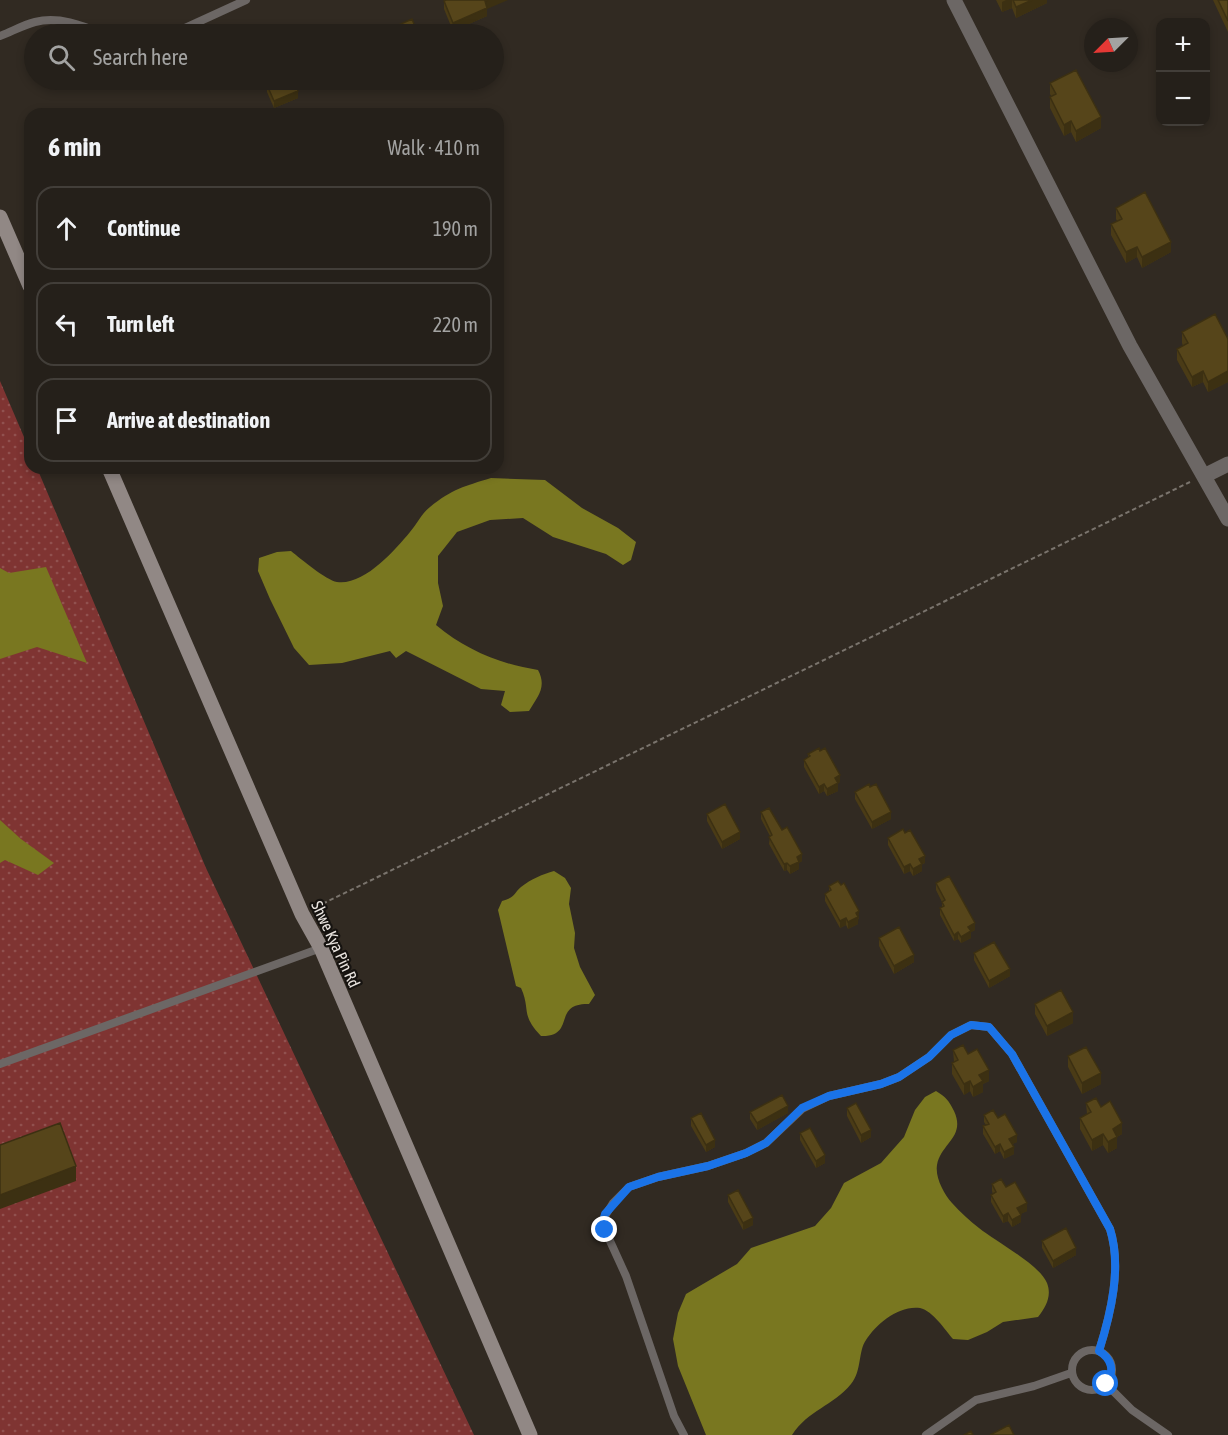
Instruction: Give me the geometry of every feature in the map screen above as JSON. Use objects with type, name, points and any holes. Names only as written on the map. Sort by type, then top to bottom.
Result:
[{"type":"street","points":[[954,0],[1130,346],[1227,516]]},
{"type":"street","points":[[0,217],[24,272]]},
{"type":"street","points":[[1204,476],[1228,464]]},
{"type":"street","name":"Shwe Kya Pin Rd","points":[[112,474],[302,914],[321,948],[530,1435]]},
{"type":"lane","points":[[194,24],[246,0]]},
{"type":"lane","points":[[28,24],[45,20],[75,24]]},
{"type":"lane","points":[[0,36],[24,26]]},
{"type":"lane","points":[[0,1064],[321,948]]},
{"type":"lane","points":[[684,1435],[674,1416],[626,1276],[609,1241],[603,1221],[605,1214],[629,1187],[658,1177],[708,1166],[746,1153],[766,1143],[802,1108],[829,1096],[881,1084],[899,1077],[929,1057],[951,1035],[971,1025],[989,1027],[1012,1054],[1110,1229],[1115,1245],[1112,1299],[1107,1327],[1099,1351]]},
{"type":"lane","points":[[1088,1350],[1099,1351],[1106,1355],[1112,1365],[1110,1378],[1097,1390],[1085,1390],[1074,1380],[1071,1373],[1072,1364],[1082,1352],[1088,1350]]},
{"type":"lane","points":[[926,1435],[976,1400],[1034,1386],[1071,1373]]},
{"type":"lane","points":[[1106,1384],[1131,1410],[1168,1435]]},
{"type":"path","points":[[302,914],[1204,476]]},
{"type":"shaded area","points":[[0,381],[24,437],[24,474],[40,474],[206,868],[474,1435],[0,1435]]},
{"type":"shaded area","points":[[491,478],[545,480],[582,508],[618,528],[636,542],[631,560],[623,565],[606,554],[553,537],[523,518],[490,520],[457,532],[438,556],[438,583],[443,606],[436,625],[459,642],[484,655],[538,670],[542,681],[541,686],[529,711],[510,712],[501,705],[505,691],[481,689],[406,651],[396,658],[390,651],[342,663],[309,665],[294,648],[270,599],[258,571],[259,558],[277,552],[291,551],[332,580],[347,582],[368,573],[387,557],[410,532],[424,512],[438,501],[459,489]]},
{"type":"shaded area","points":[[46,567],[87,663],[37,647],[0,659],[0,568],[9,573]]},
{"type":"shaded area","points":[[0,820],[54,863],[38,875],[5,860],[0,863]]},
{"type":"shaded area","points":[[554,871],[565,878],[571,888],[569,904],[575,933],[574,948],[580,967],[595,995],[589,1004],[578,1005],[571,1009],[558,1031],[552,1035],[541,1036],[530,1022],[521,988],[516,986],[498,910],[502,901],[512,897],[525,884]]},
{"type":"shaded area","points":[[936,1091],[949,1102],[957,1120],[955,1134],[939,1157],[937,1165],[937,1175],[941,1186],[952,1203],[969,1219],[1027,1261],[1043,1276],[1049,1292],[1046,1305],[1041,1313],[1038,1317],[1003,1322],[968,1340],[953,1339],[925,1310],[904,1309],[882,1322],[870,1334],[851,1384],[805,1420],[792,1435],[706,1435],[678,1366],[673,1339],[678,1313],[686,1294],[737,1264],[751,1248],[815,1226],[831,1208],[844,1183],[881,1163],[904,1137],[915,1110],[925,1097]]},
{"type":"building","points":[[488,0],[485,1],[487,8],[453,23],[444,1]]},
{"type":"building","points":[[1013,0],[1032,0],[1016,7]]},
{"type":"building","points":[[1218,0],[1228,0],[1228,21]]},
{"type":"building","points":[[412,19],[414,24],[401,24]]},
{"type":"building","points":[[1076,70],[1101,117],[1076,131],[1071,121],[1064,125],[1050,97],[1056,94],[1050,83]]},
{"type":"building","points":[[269,90],[298,90],[298,91],[274,101]]},
{"type":"building","points":[[1145,192],[1171,242],[1142,257],[1137,247],[1126,252],[1111,224],[1122,219],[1116,208]]},
{"type":"building","points":[[1215,314],[1228,339],[1228,371],[1208,382],[1203,371],[1192,377],[1177,349],[1188,343],[1182,332]]},
{"type":"building","points":[[819,748],[820,751],[825,748],[840,775],[835,778],[838,783],[827,789],[824,784],[819,787],[804,760],[810,756],[808,754]]},
{"type":"building","points":[[869,784],[870,787],[876,784],[891,812],[872,822],[855,792]]},
{"type":"building","points":[[725,804],[740,832],[722,842],[707,814]]},
{"type":"building","points":[[769,808],[782,830],[787,827],[802,854],[797,857],[799,862],[790,866],[787,863],[784,864],[769,837],[772,835],[761,812]]},
{"type":"building","points":[[903,829],[905,833],[910,830],[925,856],[919,859],[922,864],[913,869],[910,864],[904,867],[888,838]]},
{"type":"building","points":[[949,876],[975,923],[968,927],[971,931],[961,937],[958,932],[954,935],[940,908],[944,906],[942,902],[945,900],[936,883]]},
{"type":"building","points":[[838,881],[841,885],[844,883],[859,911],[856,913],[858,917],[848,922],[846,918],[840,921],[825,894],[831,890],[829,886]]},
{"type":"building","points":[[899,927],[914,955],[894,966],[879,938]]},
{"type":"building","points":[[994,942],[1010,969],[989,981],[974,953]]},
{"type":"building","points":[[1061,990],[1073,1012],[1047,1026],[1035,1004]]},
{"type":"building","points":[[963,1045],[968,1054],[977,1049],[989,1070],[979,1075],[983,1081],[973,1087],[970,1081],[964,1084],[952,1063],[958,1060],[953,1050]]},
{"type":"building","points":[[1086,1047],[1101,1073],[1082,1083],[1068,1056]]},
{"type":"building","points":[[782,1095],[788,1106],[757,1123],[750,1112]]},
{"type":"building","points":[[1096,1098],[1101,1107],[1110,1101],[1122,1123],[1113,1129],[1117,1137],[1108,1142],[1103,1134],[1092,1140],[1080,1118],[1091,1112],[1086,1103]]},
{"type":"building","points":[[856,1103],[871,1130],[861,1135],[847,1108]]},
{"type":"building","points":[[993,1110],[998,1118],[1005,1114],[1017,1135],[1009,1139],[1014,1147],[1004,1152],[1000,1144],[995,1147],[983,1126],[989,1124],[984,1115]]},
{"type":"building","points":[[701,1113],[715,1140],[706,1145],[691,1118]]},
{"type":"building","points":[[60,1123],[76,1166],[0,1195],[0,1145]]},
{"type":"building","points":[[810,1128],[825,1155],[816,1161],[800,1133]]},
{"type":"building","points":[[1001,1179],[1006,1187],[1015,1182],[1027,1203],[1017,1208],[1021,1215],[1012,1220],[1008,1213],[1003,1216],[991,1195],[996,1192],[992,1184]]},
{"type":"building","points":[[738,1190],[753,1218],[743,1223],[728,1195]]},
{"type":"building","points":[[1066,1228],[1076,1248],[1053,1261],[1042,1241]]},
{"type":"building","points":[[1009,1425],[1014,1435],[990,1435]]},
{"type":"route","points":[[605,1230],[603,1221],[605,1214],[629,1187],[658,1177],[708,1166],[746,1153],[766,1143],[802,1108],[829,1096],[881,1084],[899,1077],[929,1057],[951,1035],[971,1025],[989,1027],[1012,1054],[1110,1229],[1115,1245],[1112,1299],[1107,1327],[1099,1351],[1106,1355],[1112,1365],[1112,1372],[1106,1384]]}]
